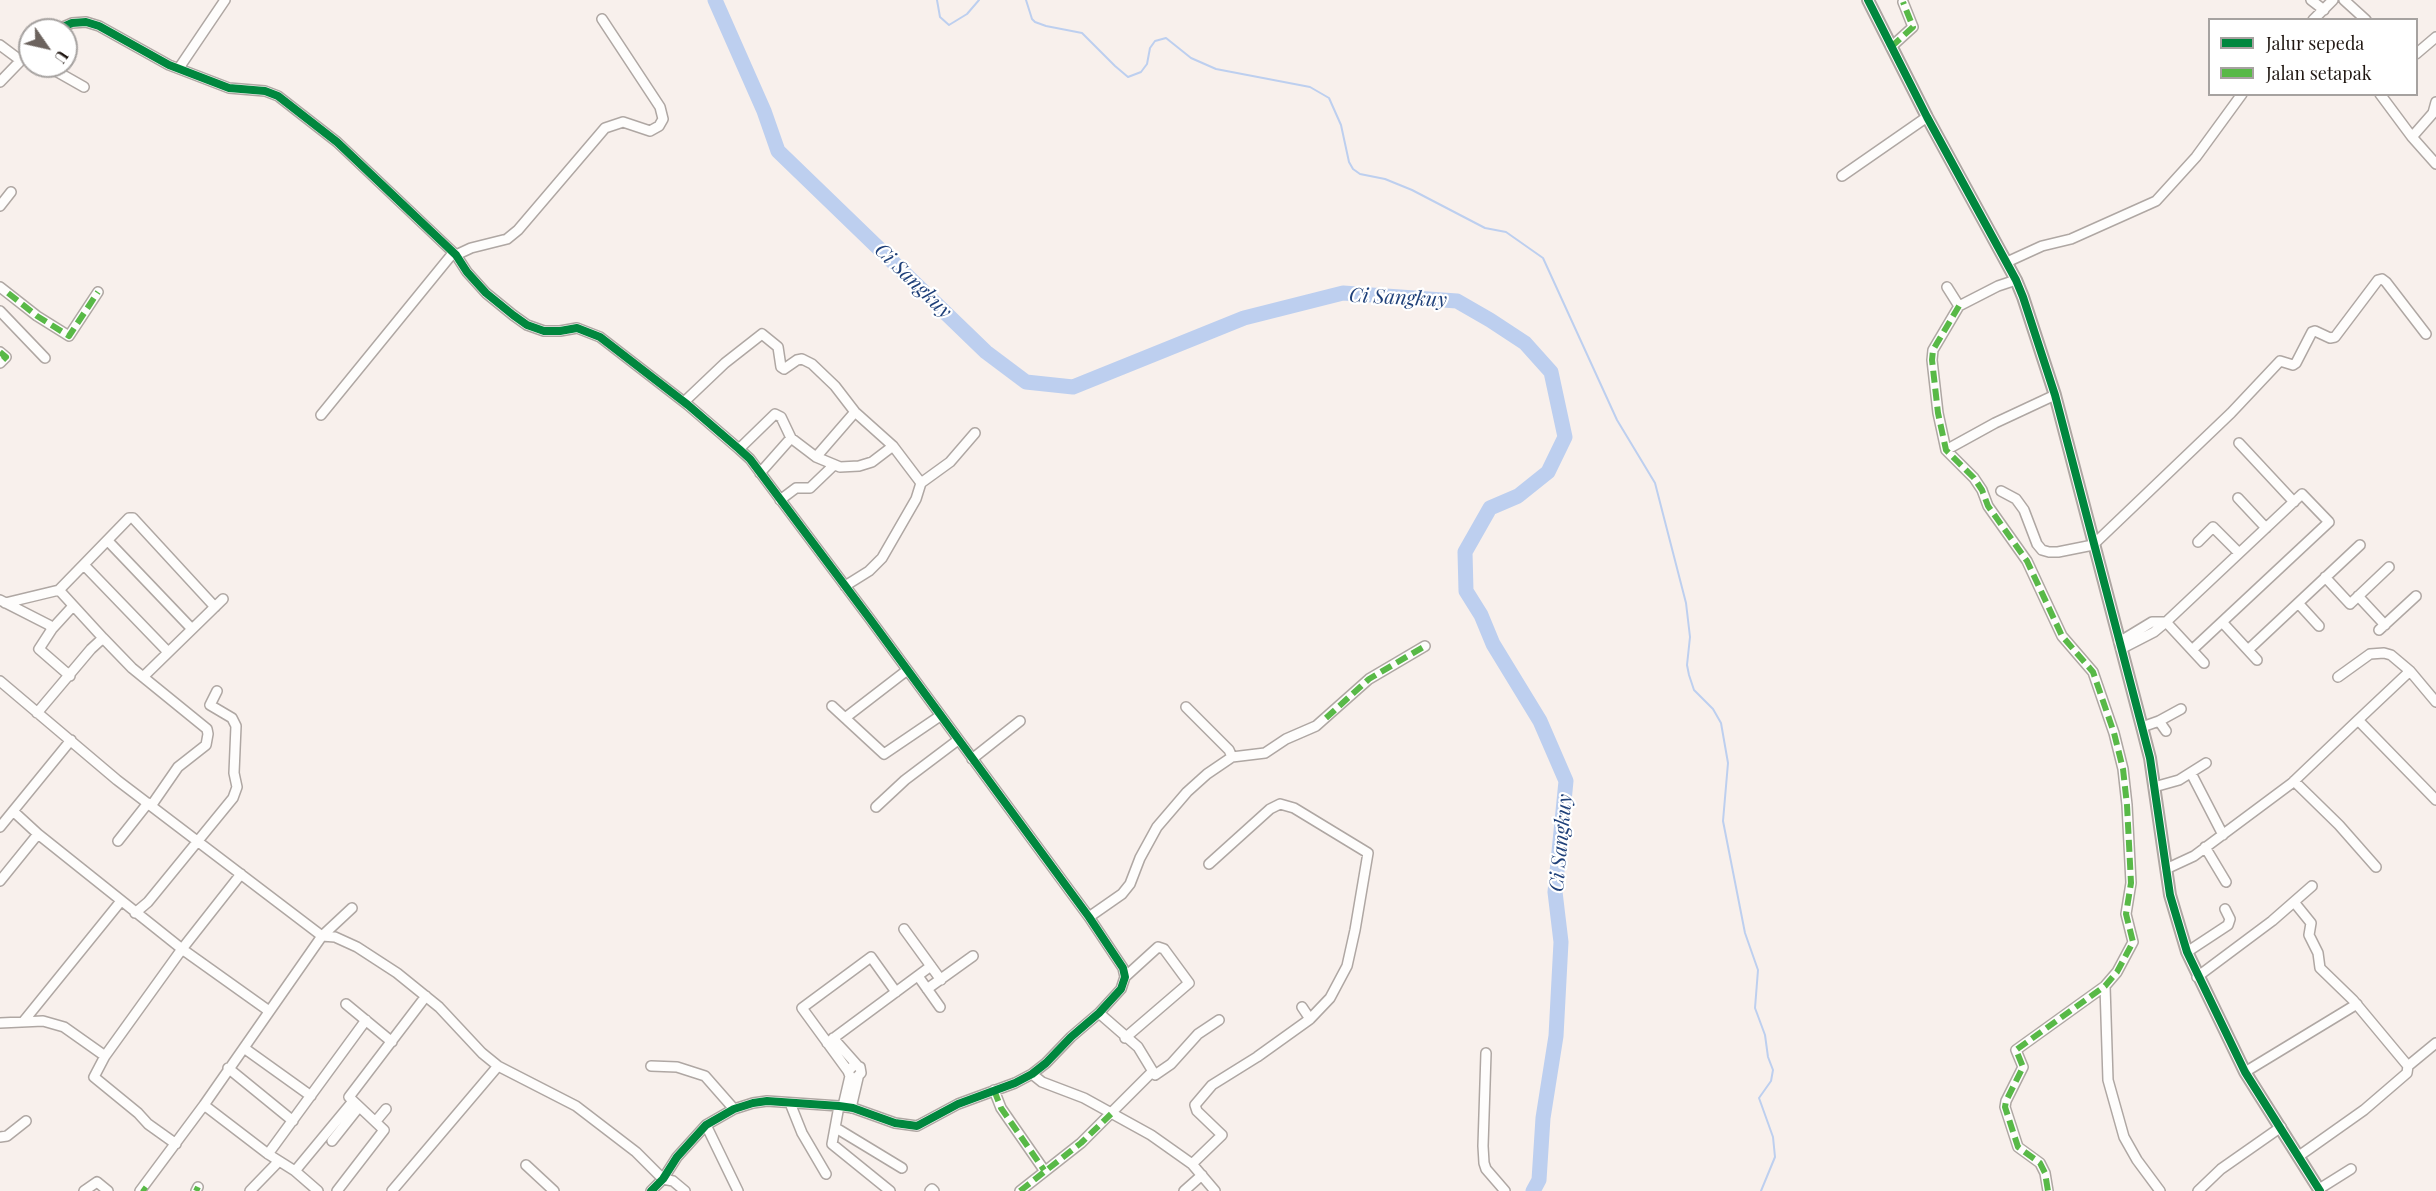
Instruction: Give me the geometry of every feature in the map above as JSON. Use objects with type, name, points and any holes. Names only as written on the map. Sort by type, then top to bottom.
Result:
[{"type":"street","points":[[179,68],[225,0]]},
{"type":"street","points":[[1868,0],[1927,117],[2016,280],[2055,395],[2142,727],[2154,787],[2170,895],[2197,977],[2245,1072],[2320,1190],[2351,1169]]},
{"type":"street","points":[[2311,0],[2324,10]]},
{"type":"street","points":[[2315,18],[2333,0]]},
{"type":"street","points":[[2344,0],[2364,18]]},
{"type":"street","points":[[1892,47],[1913,27],[1903,2]]},
{"type":"street","points":[[321,415],[457,253],[507,238],[518,230],[605,128],[623,122],[650,131],[659,126],[663,115],[656,99],[602,19]]},
{"type":"street","points":[[78,23],[86,22],[99,26],[160,61],[229,88],[265,91],[278,96],[337,142],[457,253],[467,272],[486,293],[527,326],[544,332],[560,332],[577,328],[600,337],[684,402],[750,459],[1089,917],[1123,968],[1125,977]]},
{"type":"street","points":[[2418,52],[2436,37]]},
{"type":"street","points":[[0,45],[18,52]]},
{"type":"street","points":[[0,82],[18,65]]},
{"type":"street","points":[[68,78],[84,87]]},
{"type":"street","points":[[2007,262],[2042,246],[2071,239],[2156,201],[2196,157],[2241,96]]},
{"type":"street","points":[[2381,96],[2412,137],[2436,164]]},
{"type":"street","points":[[2412,137],[2433,113],[2436,102]]},
{"type":"street","points":[[1842,176],[1927,117]]},
{"type":"street","points":[[0,207],[11,192]]},
{"type":"street","points":[[2001,491],[2016,499],[2024,510],[2037,544],[2042,550],[2058,552],[2093,545],[2231,413],[2280,361],[2296,363],[2312,332],[2315,331],[2330,338],[2335,337],[2378,280],[2382,279],[2386,282],[2426,334]]},
{"type":"street","points":[[2016,280],[1998,286],[1959,306],[1934,350],[1932,360],[1938,413],[1946,450],[1978,484],[1988,506],[2027,561],[2062,636],[2093,672],[2114,733],[2123,770],[2131,882],[2126,914],[2133,937],[2117,972],[2105,986],[2016,1050],[2023,1067],[2005,1107],[2018,1148],[2040,1162],[2045,1173],[2048,1191]]},
{"type":"street","points":[[0,286],[37,316],[69,336],[98,292]]},
{"type":"street","points":[[1947,287],[1959,306]]},
{"type":"street","points":[[0,311],[45,358]]},
{"type":"street","points":[[684,402],[725,363],[762,334],[778,347],[781,367],[784,369],[796,360],[802,359],[812,364],[835,386],[855,412],[893,446],[921,483]]},
{"type":"street","points":[[0,352],[6,357],[0,363]]},
{"type":"street","points":[[1946,450],[1995,423],[2055,395]]},
{"type":"street","points":[[816,457],[855,412]]},
{"type":"street","points":[[739,449],[775,414],[782,417],[791,438],[816,457],[834,465],[848,468],[872,462],[893,446]]},
{"type":"street","points":[[845,586],[869,571],[882,558],[916,499],[921,483],[950,462],[975,433]]},
{"type":"street","points":[[760,473],[791,438]]},
{"type":"street","points":[[2239,443],[2294,502]]},
{"type":"street","points":[[780,500],[796,488],[810,488],[834,465]]},
{"type":"street","points":[[2120,645],[2152,622],[2166,622],[2302,494],[2329,522],[2192,650]]},
{"type":"street","points":[[2238,498],[2266,528]]},
{"type":"street","points":[[3,602],[59,590],[125,521],[132,518],[215,607]]},
{"type":"street","points":[[2198,542],[2213,527],[2239,553]]},
{"type":"street","points":[[108,541],[192,629]]},
{"type":"street","points":[[2248,650],[2360,545]]},
{"type":"street","points":[[84,565],[168,652]]},
{"type":"street","points":[[2325,577],[2350,604],[2389,567]]},
{"type":"street","points":[[59,590],[143,677],[207,729],[206,745],[178,767],[150,805],[118,841]]},
{"type":"street","points":[[2358,596],[2382,627],[2416,596]]},
{"type":"street","points":[[143,677],[223,599]]},
{"type":"street","points":[[3,602],[45,623],[52,629]]},
{"type":"street","points":[[2298,603],[2319,626]]},
{"type":"street","points":[[70,676],[39,650],[52,629],[74,606]]},
{"type":"street","points":[[2166,622],[2204,663]]},
{"type":"street","points":[[2222,622],[2257,660]]},
{"type":"street","points":[[37,713],[103,638]]},
{"type":"street","points":[[1089,917],[1122,894],[1130,884],[1149,841],[1169,812],[1207,774],[1232,757],[1265,753],[1286,739],[1305,733],[1319,724],[1370,679],[1425,646]]},
{"type":"street","points":[[2338,677],[2370,654],[2384,652],[2410,671],[2436,702]]},
{"type":"street","points":[[845,718],[906,671]]},
{"type":"street","points":[[2166,869],[2205,848],[2294,781],[2410,671]]},
{"type":"street","points":[[0,681],[150,805],[322,936],[348,942],[366,952],[426,996],[482,1053],[498,1066],[576,1106],[636,1152],[663,1179],[673,1181],[684,1191]]},
{"type":"street","points":[[135,913],[148,902],[233,798],[237,787],[234,773],[236,726],[232,718],[210,705],[217,691]]},
{"type":"street","points":[[832,706],[884,754],[940,716]]},
{"type":"street","points":[[1186,707],[1232,757]]},
{"type":"street","points":[[2142,727],[2159,721],[2181,708]]},
{"type":"street","points":[[2358,720],[2436,800]]},
{"type":"street","points":[[972,759],[1020,721]]},
{"type":"street","points":[[2159,721],[2166,731]]},
{"type":"street","points":[[0,827],[70,740]]},
{"type":"street","points":[[876,807],[905,780],[958,740]]},
{"type":"street","points":[[2154,787],[2171,783],[2206,763]]},
{"type":"street","points":[[2191,773],[2223,835]]},
{"type":"street","points":[[2294,781],[2339,825],[2376,867]]},
{"type":"street","points":[[1192,1164],[1222,1135],[1197,1111],[1195,1104],[1212,1085],[1257,1057],[1310,1019],[1330,998],[1347,966],[1368,853],[1294,808],[1280,804],[1270,809],[1209,864]]},
{"type":"street","points":[[13,811],[135,913],[269,1011]]},
{"type":"street","points":[[0,880],[38,834]]},
{"type":"street","points":[[2205,848],[2226,882]]},
{"type":"street","points":[[176,1144],[148,1124],[94,1077],[105,1056],[182,949],[241,874]]},
{"type":"street","points":[[2197,977],[2272,921],[2312,886]]},
{"type":"street","points":[[23,1022],[121,902]]},
{"type":"street","points":[[2294,902],[2313,926],[2309,935],[2318,953],[2319,968],[2357,1004],[2408,1066]]},
{"type":"street","points":[[143,1190],[322,936],[352,908]]},
{"type":"street","points":[[2187,952],[2230,923],[2225,909]]},
{"type":"street","points":[[904,929],[941,980]]},
{"type":"street","points":[[654,1190],[677,1157],[706,1125],[753,1103],[790,1102],[845,1106],[895,1123],[917,1126],[958,1104],[1015,1083],[1032,1074],[1099,1012],[1121,989],[1125,977],[1158,947],[1164,949],[1189,983],[1125,1038]]},
{"type":"street","points":[[927,989],[973,956]]},
{"type":"street","points":[[890,1191],[832,1144],[845,1106],[852,1075],[830,1041],[802,1008],[871,957],[896,992]]},
{"type":"street","points":[[830,1041],[931,966]]},
{"type":"street","points":[[918,976],[940,1006]]},
{"type":"street","points":[[2105,986],[2111,1092],[2124,1137],[2136,1160],[2160,1191]]},
{"type":"street","points":[[337,1191],[384,1129],[349,1097],[426,996]]},
{"type":"street","points":[[346,1004],[392,1042]]},
{"type":"street","points":[[2245,1072],[2357,1004]]},
{"type":"street","points":[[1302,1007],[1310,1019]]},
{"type":"street","points":[[1099,1012],[1114,1023],[1125,1038],[1142,1052],[1152,1072],[1156,1075],[1171,1064],[1195,1036],[1219,1020]]},
{"type":"street","points":[[268,1154],[366,1020]]},
{"type":"street","points":[[0,1023],[44,1021],[64,1027],[105,1056]]},
{"type":"street","points":[[830,1041],[861,1070],[852,1075]]},
{"type":"street","points":[[2299,1156],[2364,1110],[2406,1073],[2408,1066],[2436,1043]]},
{"type":"street","points":[[244,1048],[311,1096]]},
{"type":"street","points":[[1486,1053],[1484,1163],[1490,1174],[1505,1191]]},
{"type":"street","points":[[392,1191],[498,1066]]},
{"type":"street","points":[[651,1066],[677,1067],[705,1076],[734,1110]]},
{"type":"street","points":[[228,1068],[293,1121]]},
{"type":"street","points":[[1020,1191],[1081,1143],[1152,1072]]},
{"type":"street","points":[[1032,1074],[1042,1082],[1084,1098],[1150,1136],[1192,1164],[1215,1191]]},
{"type":"street","points":[[994,1090],[1001,1108],[1044,1170]]},
{"type":"street","points":[[790,1102],[802,1133],[826,1174]]},
{"type":"street","points":[[332,1141],[356,1104]]},
{"type":"street","points":[[295,1171],[356,1104]]},
{"type":"street","points":[[204,1105],[268,1154],[295,1171],[318,1191]]},
{"type":"street","points":[[376,1121],[386,1109]]},
{"type":"street","points":[[0,1137],[7,1136],[26,1120]]},
{"type":"street","points":[[706,1125],[738,1191]]},
{"type":"street","points":[[2198,1191],[2221,1169],[2281,1127]]},
{"type":"street","points":[[836,1128],[902,1168]]},
{"type":"street","points":[[250,1191],[279,1161]]},
{"type":"street","points":[[526,1165],[554,1191]]},
{"type":"street","points":[[1184,1191],[1202,1175]]},
{"type":"street","points":[[84,1191],[96,1182],[108,1191]]},
{"type":"street","points":[[930,1191],[932,1189],[934,1191]]},
{"type":"waterway","name":"Ci Sangkuy","points":[[715,0],[764,111],[778,151],[986,352],[1026,382],[1073,387],[1244,318],[1343,293],[1457,301],[1525,343],[1551,372],[1565,437],[1548,472],[1518,496],[1490,508],[1465,552],[1466,591],[1481,615],[1493,644],[1540,721],[1566,781],[1555,892],[1561,942],[1556,1036],[1543,1118],[1539,1180],[1533,1191]]},
{"type":"waterway","points":[[937,0],[940,17],[949,25],[967,14],[979,0]]},
{"type":"waterway","points":[[1026,0],[1035,22],[1082,33],[1128,77],[1141,72],[1147,64],[1150,48],[1155,41],[1166,38],[1191,58],[1216,69],[1310,87],[1329,98],[1341,125],[1349,162],[1353,169],[1360,174],[1385,179],[1412,190],[1485,228],[1506,232],[1543,258],[1617,420],[1655,483],[1686,603],[1690,637],[1687,665],[1689,675],[1694,690],[1713,709],[1721,723],[1728,763],[1723,821],[1745,933],[1758,970],[1755,1008],[1765,1035],[1768,1057],[1773,1070],[1771,1081],[1759,1098],[1773,1137],[1775,1157],[1761,1191]]},
{"type":"marked path","points":[[1891,47],[1913,27],[1903,2]]},
{"type":"marked path","points":[[8,293],[37,316],[69,336],[98,292]]},
{"type":"marked path","points":[[1959,306],[1933,350],[1932,360],[1938,413],[1946,450],[1974,478],[1982,490],[1988,506],[2027,561],[2062,636],[2093,672],[2114,733],[2123,769],[2127,805],[2131,883],[2126,914],[2133,942],[2117,972],[2105,986],[2016,1050],[2023,1067],[2005,1107],[2018,1147],[2040,1163],[2045,1173],[2048,1191]]},
{"type":"marked path","points":[[0,352],[6,357],[0,363]]},
{"type":"marked path","points":[[1326,718],[1369,679],[1425,646]]},
{"type":"marked path","points":[[994,1090],[1001,1108],[1044,1170]]},
{"type":"marked path","points":[[1020,1191],[1081,1143],[1111,1114]]},
{"type":"marked path","points":[[196,1191],[198,1187]]},
{"type":"marked path","points":[[142,1188],[146,1191]]},
{"type":"cycle path","points":[[1868,0],[1927,117],[2016,280],[2023,297],[2055,395],[2150,758],[2170,895],[2187,952],[2245,1072],[2320,1191]]},
{"type":"cycle path","points":[[78,23],[86,22],[99,26],[169,65],[229,88],[265,91],[278,96],[337,142],[456,255],[467,272],[486,293],[513,315],[527,325],[544,331],[577,328],[600,337],[688,405],[739,449],[750,459],[870,619],[1089,917],[1123,968],[1125,977],[1121,989],[1099,1013],[1046,1063],[1015,1083],[958,1104],[917,1126],[895,1123],[853,1108],[839,1106],[767,1101],[753,1103],[734,1109],[706,1125],[651,1191]]}]
